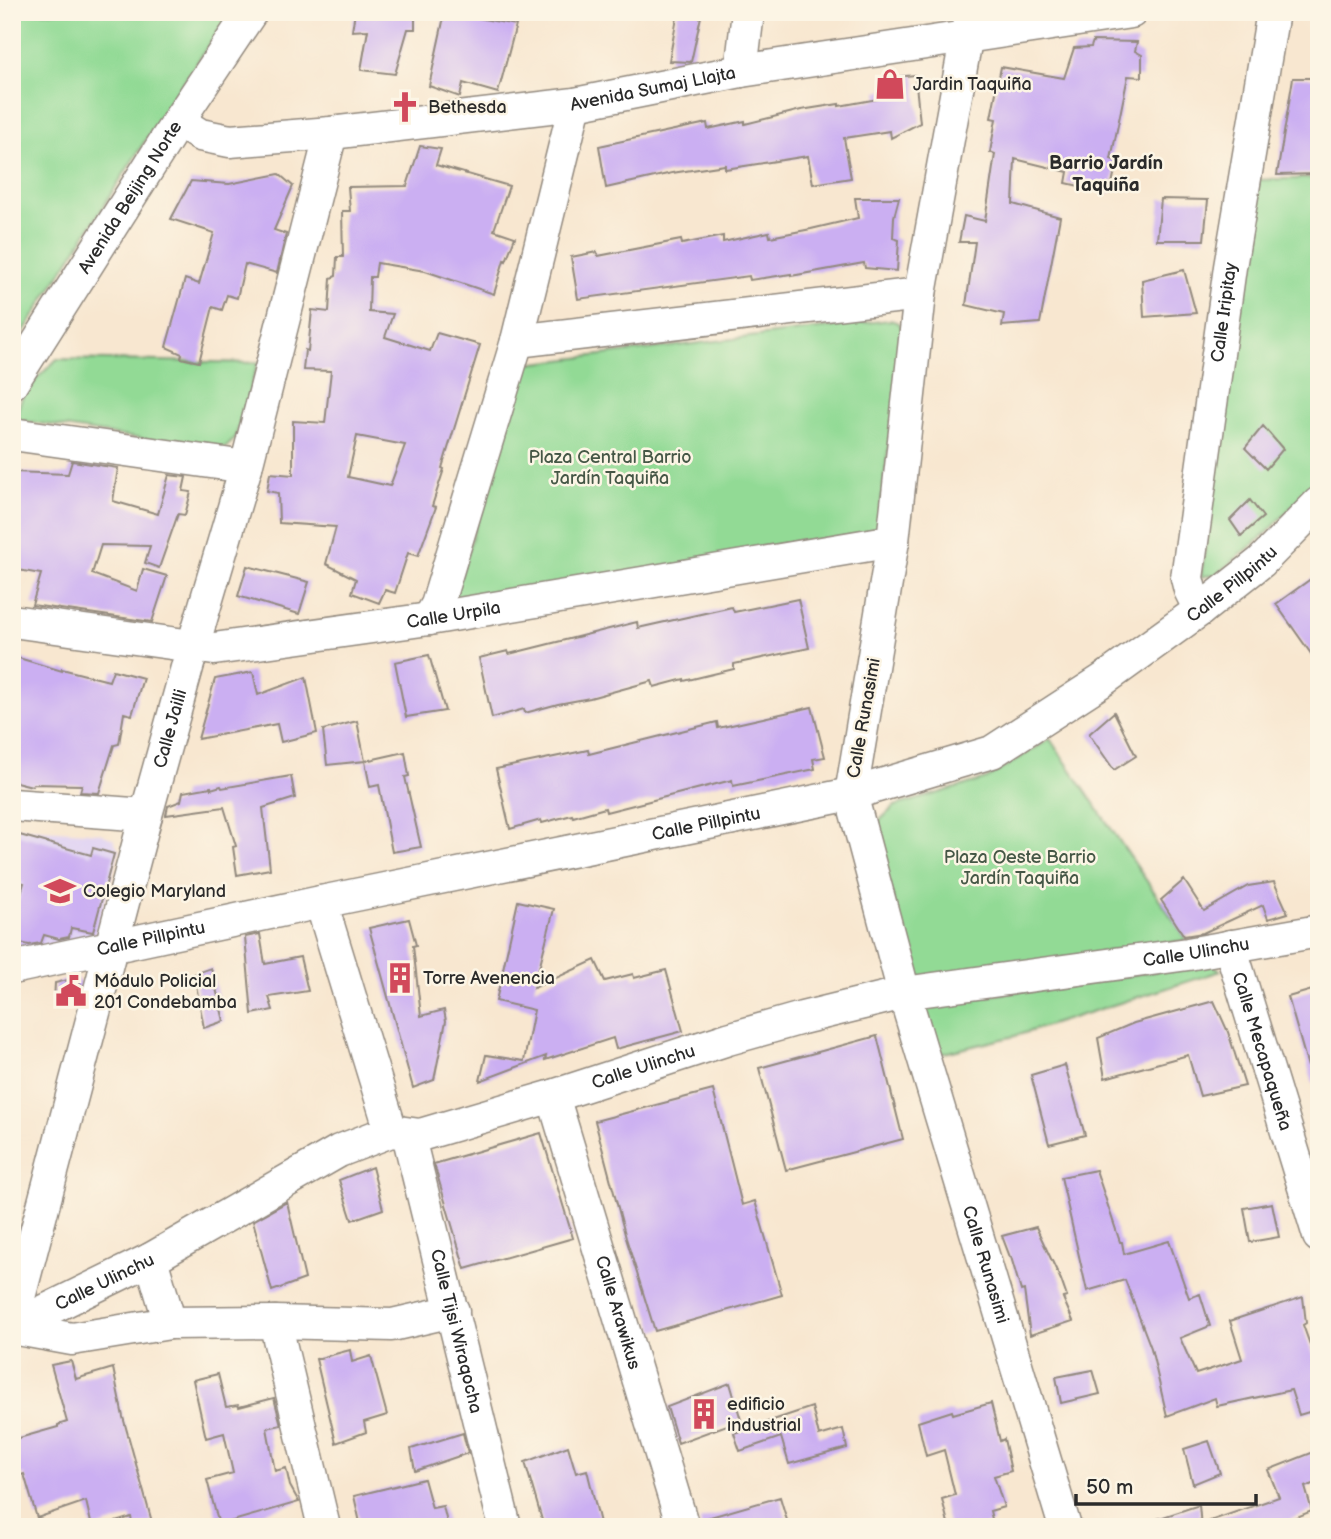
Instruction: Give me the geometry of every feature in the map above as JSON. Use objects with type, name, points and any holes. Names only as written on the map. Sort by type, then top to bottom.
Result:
[{"type":"street","name":"Avenida Beijing Norte","points":[[12,383],[178,121],[251,12]]},
{"type":"street","points":[[741,71],[748,12]]},
{"type":"street","name":"Calle Iripitay","points":[[1200,610],[1186,578],[1230,267],[1273,12]]},
{"type":"street","name":"Avenida Sumaj Llajta","points":[[178,121],[200,135],[230,141],[331,133],[575,104],[970,25],[1124,13]]},
{"type":"street","name":"Calle Runasimi","points":[[970,25],[920,294],[893,541],[851,794],[904,993],[1065,1527]]},
{"type":"street","points":[[429,619],[437,605],[516,341],[575,104]]},
{"type":"street","name":"Calle Jailli","points":[[12,1326],[146,815],[246,467],[331,133]]},
{"type":"street","points":[[516,341],[920,294]]},
{"type":"street","points":[[12,434],[246,467]]},
{"type":"street","name":"Calle Pillpintu","points":[[12,968],[851,794],[992,752],[1102,680],[1200,610],[1261,562],[1319,503]]},
{"type":"street","name":"Calle Urpila","points":[[12,621],[214,649],[429,619],[893,541]]},
{"type":"street","points":[[12,804],[146,815]]},
{"type":"street","name":"Calle Tijsi Wiraqocha","points":[[321,902],[400,1132],[453,1311],[505,1527]]},
{"type":"street","name":"Calle Ulinchu","points":[[12,1326],[151,1259],[328,1156],[400,1132],[420,1135],[553,1096],[728,1039],[904,993],[1188,954],[1319,931]]},
{"type":"street","name":"Calle Mecapaqueña","points":[[1230,946],[1319,1236]]},
{"type":"street","name":"Calle Arawikus","points":[[553,1096],[683,1527]]},
{"type":"street","points":[[151,1259],[170,1324]]},
{"type":"street","points":[[12,1326],[72,1339],[170,1324],[275,1322],[392,1325],[453,1311]]},
{"type":"street","points":[[275,1322],[324,1527]]},
{"type":"shaded area","name":"Colegio Maryland","points":[[12,827],[99,833],[113,839],[119,850],[96,933],[87,938],[12,953]]},
{"type":"green space","points":[[12,12],[231,12],[164,111],[12,350]]},
{"type":"green space","points":[[1319,178],[1319,478],[1268,532],[1217,574],[1201,577],[1257,180]]},
{"type":"green space","name":"Plaza Central Barrio Jardín Taquiña","points":[[890,320],[899,323],[904,332],[877,533],[459,604],[454,598],[523,367],[527,364]]},
{"type":"green space","points":[[57,359],[258,363],[235,439],[226,447],[215,450],[18,420],[20,402],[25,394]]},
{"type":"green space","name":"Plaza Oeste Barrio Jardín Taquiña","points":[[1050,739],[1187,940],[917,980],[875,836],[879,821],[895,806],[986,779]]},
{"type":"green space","points":[[1212,963],[1221,971],[1015,1036],[940,1054],[923,1005]]},
{"type":"building","points":[[355,12],[415,12],[415,29],[408,29],[395,74],[361,70],[368,30],[352,31]]},
{"type":"building","points":[[445,12],[516,25],[498,93],[463,83],[460,97],[429,86]]},
{"type":"building","points":[[678,12],[702,12],[691,62],[669,61]]},
{"type":"building","points":[[1093,41],[1137,42],[1135,51],[1142,55],[1142,77],[1128,76],[1111,159],[1117,161],[1110,193],[1066,183],[1068,172],[1015,159],[1013,204],[1060,217],[1040,323],[1002,326],[1004,314],[966,305],[975,242],[959,242],[964,216],[985,221],[995,154],[990,152],[996,119],[991,118],[1001,67],[1064,78],[1074,48],[1091,47]]},
{"type":"building","points":[[915,75],[920,123],[891,138],[890,131],[844,138],[851,178],[813,184],[808,156],[725,169],[725,165],[672,173],[606,188],[599,146],[707,123],[708,129],[745,121],[745,124],[801,110],[878,99],[877,92],[884,91],[886,78]]},
{"type":"building","points":[[1293,78],[1319,78],[1319,174],[1277,175]]},
{"type":"building","points":[[420,146],[441,149],[436,165],[509,186],[494,230],[515,237],[506,261],[504,260],[494,294],[425,271],[377,263],[375,277],[370,277],[369,312],[393,314],[385,337],[430,351],[437,333],[480,345],[442,468],[444,469],[432,506],[436,507],[418,556],[408,553],[395,593],[385,590],[379,603],[352,593],[356,579],[326,564],[336,527],[279,523],[278,493],[267,491],[270,473],[293,475],[293,421],[325,423],[331,371],[303,370],[305,350],[308,351],[312,310],[329,312],[331,278],[336,276],[337,257],[343,257],[342,211],[350,211],[348,187],[407,186]],"holes":[[[357,436],[405,445],[390,486],[348,477]]]},
{"type":"building","points":[[279,174],[293,186],[274,230],[286,234],[277,273],[245,264],[237,298],[227,295],[222,310],[213,307],[199,362],[181,358],[182,354],[166,347],[185,279],[199,284],[214,233],[171,219],[191,181],[229,184]]},
{"type":"building","points":[[855,198],[899,198],[894,217],[893,238],[899,240],[897,271],[865,268],[864,263],[791,276],[750,280],[749,276],[578,299],[571,257],[597,252],[598,256],[681,240],[682,244],[723,236],[723,242],[769,232],[770,237],[811,229],[858,218]]},
{"type":"building","points":[[1161,199],[1208,200],[1204,240],[1157,240]]},
{"type":"building","points":[[1184,270],[1196,313],[1144,317],[1142,280]]},
{"type":"building","points":[[1263,426],[1283,449],[1266,469],[1245,448]]},
{"type":"building","points":[[72,461],[118,468],[113,501],[158,514],[169,475],[186,477],[183,491],[191,492],[185,515],[178,514],[159,568],[145,563],[150,546],[101,545],[92,574],[137,591],[143,569],[167,576],[152,622],[32,605],[41,574],[12,569],[12,472],[68,474]]},
{"type":"building","points":[[1250,500],[1263,517],[1241,536],[1230,520]]},
{"type":"building","points":[[247,566],[309,582],[299,614],[238,596]]},
{"type":"building","points":[[1319,573],[1319,665],[1276,604]]},
{"type":"building","points":[[798,599],[809,648],[734,664],[734,669],[684,681],[654,687],[652,681],[590,698],[525,713],[524,709],[492,718],[479,658],[508,651],[509,654],[637,622],[638,628],[732,607],[734,612]]},
{"type":"building","points":[[429,655],[445,711],[406,717],[395,662]]},
{"type":"building","points":[[12,656],[109,681],[113,670],[143,678],[132,715],[124,713],[119,744],[114,745],[99,793],[80,792],[82,785],[32,786],[12,781]]},
{"type":"building","points":[[253,672],[258,695],[306,677],[317,733],[281,742],[277,724],[198,739],[215,679]]},
{"type":"building","points":[[812,707],[825,757],[813,759],[815,769],[733,786],[732,780],[606,812],[605,808],[510,829],[496,769],[588,750],[589,754],[717,722],[718,728]]},
{"type":"building","points":[[1114,712],[1136,756],[1114,770],[1089,734]]},
{"type":"building","points":[[357,721],[365,761],[327,765],[323,730]]},
{"type":"building","points":[[405,752],[409,776],[405,777],[421,847],[392,852],[379,785],[370,787],[365,761]]},
{"type":"building","points":[[291,776],[295,798],[263,808],[270,869],[237,875],[233,847],[236,846],[224,807],[166,815],[168,806],[181,801],[183,792]]},
{"type":"building","name":"Colegio Maryland","points":[[16,834],[91,855],[93,848],[114,854],[93,932],[71,928],[69,937],[59,939],[44,935],[41,943],[29,945],[12,941],[12,923],[24,883],[12,880],[12,846]]},
{"type":"building","points":[[1184,880],[1204,911],[1248,886],[1274,882],[1288,913],[1268,919],[1263,905],[1203,933],[1184,936],[1161,900]]},
{"type":"building","points":[[518,901],[554,909],[534,988],[595,960],[605,981],[633,974],[634,978],[666,970],[683,1031],[616,1049],[613,1038],[545,1060],[546,1056],[480,1081],[486,1055],[524,1061],[534,1010],[496,1001]]},
{"type":"building","name":"Torre Avenencia","points":[[409,919],[416,945],[413,946],[421,1016],[444,1010],[446,1021],[434,1080],[413,1088],[369,928]]},
{"type":"building","points":[[260,934],[265,964],[300,957],[308,991],[269,997],[273,1010],[252,1014],[245,937]]},
{"type":"building","points":[[211,968],[224,1021],[204,1028],[194,974]]},
{"type":"building","points":[[76,978],[82,986],[77,1005],[54,1001],[55,983]]},
{"type":"building","points":[[1319,988],[1319,1083],[1313,1084],[1288,997]]},
{"type":"building","points":[[1214,1001],[1228,1032],[1245,1086],[1200,1096],[1188,1055],[1105,1078],[1098,1038],[1134,1023]]},
{"type":"building","points":[[877,1036],[903,1139],[786,1170],[759,1068]]},
{"type":"building","points":[[1065,1065],[1085,1135],[1049,1144],[1031,1075]]},
{"type":"building","points":[[713,1090],[742,1205],[755,1201],[782,1295],[655,1331],[626,1238],[595,1121]]},
{"type":"building","points":[[541,1133],[573,1238],[465,1269],[434,1164]]},
{"type":"building","points":[[372,1167],[383,1209],[352,1220],[339,1180]]},
{"type":"building","points":[[1096,1170],[1124,1254],[1169,1241],[1189,1298],[1200,1294],[1210,1326],[1180,1338],[1196,1374],[1242,1359],[1230,1321],[1303,1297],[1306,1323],[1303,1325],[1319,1370],[1319,1409],[1299,1415],[1291,1390],[1217,1406],[1215,1398],[1167,1416],[1151,1348],[1125,1280],[1087,1291],[1061,1177]]},
{"type":"building","points":[[287,1202],[305,1279],[272,1291],[253,1221]]},
{"type":"building","points":[[1272,1203],[1279,1237],[1250,1242],[1244,1208]]},
{"type":"building","points":[[1036,1227],[1061,1280],[1067,1297],[1063,1298],[1073,1321],[1030,1335],[1024,1290],[1021,1291],[1002,1236]]},
{"type":"building","points":[[350,1350],[352,1362],[371,1356],[387,1415],[364,1422],[366,1432],[336,1443],[316,1359]]},
{"type":"building","points":[[71,1361],[76,1379],[113,1368],[123,1417],[152,1522],[133,1527],[131,1517],[92,1527],[86,1501],[37,1518],[24,1474],[12,1478],[12,1440],[67,1422],[51,1365]]},
{"type":"building","points":[[1093,1370],[1100,1394],[1061,1403],[1056,1377]]},
{"type":"building","points":[[218,1374],[226,1407],[239,1407],[274,1398],[281,1425],[267,1428],[275,1471],[286,1468],[290,1486],[299,1502],[219,1525],[207,1480],[233,1473],[224,1433],[206,1438],[193,1380]]},
{"type":"building","name":"edificio industrial","points":[[730,1383],[741,1420],[678,1443],[667,1407]]},
{"type":"building","points":[[991,1403],[1000,1441],[1004,1439],[1011,1471],[994,1476],[1004,1507],[990,1511],[993,1523],[981,1527],[949,1527],[942,1499],[955,1495],[944,1450],[926,1456],[918,1422]]},
{"type":"building","points":[[812,1407],[819,1436],[843,1429],[847,1448],[789,1464],[781,1437],[740,1451],[734,1433]]},
{"type":"building","points":[[463,1433],[468,1453],[415,1471],[411,1449]]},
{"type":"building","points":[[1209,1441],[1220,1473],[1193,1484],[1184,1449]]},
{"type":"building","points":[[568,1446],[576,1473],[587,1470],[601,1527],[544,1527],[525,1462]]},
{"type":"building","points":[[1319,1450],[1319,1482],[1305,1487],[1312,1511],[1284,1522],[1285,1527],[1202,1527],[1201,1524],[1279,1497],[1268,1470]]},
{"type":"building","points":[[424,1479],[432,1508],[443,1506],[448,1527],[361,1527],[354,1496]]},
{"type":"building","points":[[780,1497],[789,1527],[701,1527],[700,1520]]},
{"type":"building","points":[[1199,1505],[1201,1527],[1145,1527],[1145,1523]]},
{"type":"place","name":"Jardin Taquiña","points":[[890,84]]},
{"type":"place","name":"Bethesda","points":[[405,107]]},
{"type":"place","name":"Colegio Maryland","points":[[60,891]]},
{"type":"place","name":"Torre Avenencia","points":[[400,978]]},
{"type":"place","name":"Módulo Policial 201 Condebamba","points":[[71,991]]},
{"type":"place","name":"edificio industrial","points":[[704,1414]]},
{"type":"district","name":"Barrio Jardín Taquiña","points":[[1106,174]]}]
